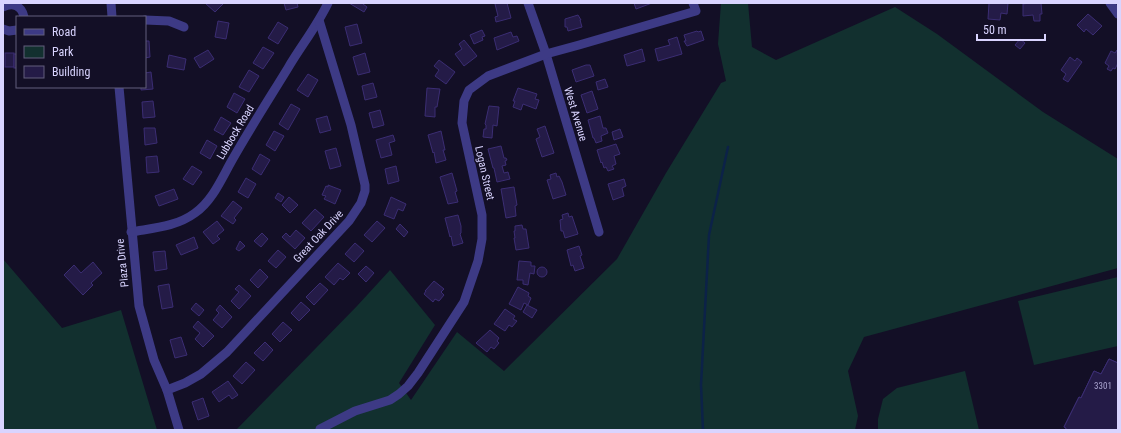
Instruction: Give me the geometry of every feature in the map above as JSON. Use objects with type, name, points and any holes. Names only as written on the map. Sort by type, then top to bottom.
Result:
[{"type":"street","points":[[111,3],[112,16]]},
{"type":"street","name":"Great Oak Drive","points":[[166,390],[185,383],[201,374],[227,352],[349,221],[361,203],[365,191],[364,177],[351,125],[320,17],[319,3]]},
{"type":"street","name":"Lubbock Road","points":[[131,232],[177,223],[202,208],[220,183],[288,67],[328,3]]},
{"type":"street","name":"West Avenue","points":[[528,3],[546,54],[599,232]]},
{"type":"street","points":[[1110,3],[1118,14]]},
{"type":"street","points":[[8,5],[18,7],[23,12],[24,16]]},
{"type":"street","name":"Logan Street","points":[[320,429],[355,411],[390,400],[399,394],[408,386],[418,372],[464,302],[472,283],[482,239],[482,216],[462,130],[466,95],[473,87],[488,76],[546,54],[579,46],[694,7]]},
{"type":"street","points":[[146,20],[169,21],[184,27]]},
{"type":"street","points":[[3,29],[9,31],[16,30]]},
{"type":"street","name":"Plaza Drive","points":[[118,88],[139,306],[154,360],[166,390],[179,430]]},
{"type":"green space","points":[[721,3],[748,3],[752,47],[776,60],[895,7],[937,34],[1043,112],[1118,159],[1118,268],[864,337],[848,371],[858,416],[855,430],[236,430],[390,270],[435,325],[399,383],[411,400],[457,332],[504,371],[617,259],[666,173],[721,83],[726,81],[718,44]]},
{"type":"green space","points":[[3,259],[62,328],[121,310],[157,430],[3,430]]},
{"type":"green space","points":[[1118,277],[1118,346],[1034,365],[1018,301]]},
{"type":"green space","points":[[965,371],[979,430],[878,430],[878,419],[883,399],[897,388]]},
{"type":"building","points":[[205,3],[224,3],[215,12]]},
{"type":"building","points":[[284,3],[297,3],[298,7],[286,10]]},
{"type":"building","points":[[349,3],[364,3],[363,4],[367,7],[364,12]]},
{"type":"building","points":[[507,3],[511,18],[496,22],[495,17],[498,16],[495,4]]},
{"type":"building","points":[[634,3],[652,3],[636,9]]},
{"type":"building","points":[[989,3],[1008,3],[1007,14],[1001,13],[1000,20],[988,19]]},
{"type":"building","points":[[1041,3],[1042,14],[1040,14],[1040,21],[1034,21],[1033,15],[1023,16],[1023,4]]},
{"type":"building","points":[[1088,14],[1102,26],[1093,35],[1086,29],[1084,32],[1077,25]]},
{"type":"building","points":[[578,15],[581,20],[582,27],[568,31],[567,27],[565,27],[565,19]]},
{"type":"building","points":[[218,21],[229,23],[226,39],[215,37]]},
{"type":"building","points":[[278,22],[288,28],[278,44],[268,38]]},
{"type":"building","points":[[357,24],[362,43],[350,46],[345,27]]},
{"type":"building","points":[[482,30],[485,36],[482,37],[483,40],[474,44],[470,35]]},
{"type":"building","points":[[701,31],[704,40],[687,46],[684,41],[686,41],[684,35]]},
{"type":"building","points":[[511,32],[513,37],[517,36],[519,41],[497,50],[494,38]]},
{"type":"building","points":[[677,37],[682,54],[658,61],[655,49],[670,45],[668,40]]},
{"type":"building","points":[[1020,39],[1025,43],[1020,49],[1015,45]]},
{"type":"building","points":[[464,40],[477,56],[464,66],[455,54],[462,49],[459,44]]},
{"type":"building","points":[[146,41],[149,41],[150,57],[146,58]]},
{"type":"building","points":[[263,47],[274,53],[263,69],[253,63]]},
{"type":"building","points":[[642,49],[645,61],[627,66],[624,55]]},
{"type":"building","points":[[208,50],[214,59],[200,68],[194,58]]},
{"type":"building","points":[[1117,50],[1118,63],[1115,69],[1113,68],[1111,71],[1107,69],[1109,66],[1105,63],[1111,51],[1115,53]]},
{"type":"building","points":[[5,53],[14,53],[14,67],[5,67]]},
{"type":"building","points":[[365,53],[370,72],[358,75],[353,57]]},
{"type":"building","points":[[14,54],[16,54],[16,68],[14,68]]},
{"type":"building","points":[[169,55],[186,59],[184,70],[167,67]]},
{"type":"building","points":[[1070,57],[1075,61],[1077,58],[1082,62],[1068,82],[1063,79],[1066,74],[1061,70]]},
{"type":"building","points":[[439,60],[455,72],[446,84],[435,76],[439,70],[434,66]]},
{"type":"building","points":[[590,65],[594,76],[576,82],[572,70]]},
{"type":"building","points":[[249,70],[259,76],[249,92],[239,87]]},
{"type":"building","points":[[151,72],[153,89],[141,90],[141,88],[146,88],[146,73]]},
{"type":"building","points":[[308,74],[318,80],[308,97],[297,90]]},
{"type":"building","points":[[605,79],[608,87],[598,90],[596,82]]},
{"type":"building","points":[[373,83],[377,97],[365,100],[362,86]]},
{"type":"building","points":[[427,88],[440,89],[437,107],[435,107],[435,117],[425,116]]},
{"type":"building","points":[[518,88],[537,94],[535,99],[539,100],[536,109],[523,104],[521,110],[513,107],[515,101],[513,101]]},
{"type":"building","points":[[592,91],[598,109],[587,113],[581,95]]},
{"type":"building","points":[[234,93],[245,99],[237,113],[227,107]]},
{"type":"building","points":[[153,101],[155,117],[143,118],[142,102]]},
{"type":"building","points":[[291,104],[300,109],[288,130],[279,124]]},
{"type":"building","points":[[489,106],[499,107],[497,126],[493,125],[492,138],[483,137],[484,129],[486,129],[485,124]]},
{"type":"building","points":[[380,110],[384,125],[373,128],[369,113]]},
{"type":"building","points":[[327,116],[331,130],[320,133],[316,119]]},
{"type":"building","points":[[600,116],[603,128],[606,128],[608,133],[601,136],[602,141],[596,143],[588,120]]},
{"type":"building","points":[[221,117],[231,123],[223,135],[214,130]]},
{"type":"building","points":[[545,126],[554,153],[542,157],[536,139],[540,137],[537,129]]},
{"type":"building","points":[[144,128],[155,128],[157,143],[145,145]]},
{"type":"building","points":[[620,129],[623,137],[614,140],[612,132]]},
{"type":"building","points":[[274,131],[284,136],[275,151],[266,145]]},
{"type":"building","points":[[441,131],[445,150],[443,150],[446,160],[436,163],[428,135]]},
{"type":"building","points":[[393,135],[395,141],[389,143],[392,155],[381,158],[376,140]]},
{"type":"building","points":[[207,140],[217,146],[210,159],[200,153]]},
{"type":"building","points":[[616,144],[620,154],[614,156],[616,164],[612,166],[614,169],[608,171],[606,167],[604,168],[602,162],[601,163],[597,150]]},
{"type":"building","points":[[501,146],[504,158],[507,160],[505,161],[506,165],[502,166],[504,173],[508,172],[510,179],[497,182],[488,149]]},
{"type":"building","points":[[336,148],[341,166],[330,169],[325,151]]},
{"type":"building","points":[[260,154],[270,160],[261,175],[252,169]]},
{"type":"building","points":[[157,156],[159,172],[147,173],[146,157]]},
{"type":"building","points":[[192,166],[202,172],[193,185],[183,179]]},
{"type":"building","points":[[396,166],[399,181],[388,184],[385,169]]},
{"type":"building","points":[[452,173],[457,191],[455,192],[458,202],[448,204],[440,177]]},
{"type":"building","points":[[556,173],[557,177],[559,176],[562,182],[566,195],[553,199],[547,180],[551,179],[550,175]]},
{"type":"building","points":[[246,178],[256,184],[248,198],[238,192]]},
{"type":"building","points":[[624,179],[626,186],[622,188],[624,196],[613,200],[608,184]]},
{"type":"building","points":[[328,185],[341,190],[335,204],[324,199],[326,196],[322,195],[326,186],[328,187]]},
{"type":"building","points":[[514,187],[517,205],[515,206],[516,216],[506,218],[501,189]]},
{"type":"building","points":[[174,189],[178,199],[159,206],[155,196]]},
{"type":"building","points":[[278,193],[284,197],[281,202],[275,198]]},
{"type":"building","points":[[289,197],[298,205],[290,213],[282,205]]},
{"type":"building","points":[[391,197],[406,204],[403,211],[398,209],[394,219],[384,215]]},
{"type":"building","points":[[233,201],[242,208],[234,218],[236,220],[233,224],[221,216]]},
{"type":"building","points":[[315,209],[324,217],[311,231],[302,223]]},
{"type":"building","points":[[568,213],[569,217],[572,216],[578,234],[565,238],[563,231],[561,231],[560,220],[563,219],[562,215]]},
{"type":"building","points":[[458,215],[461,226],[460,234],[463,243],[453,246],[445,218]]},
{"type":"building","points":[[217,221],[224,230],[217,236],[220,239],[213,244],[203,232]]},
{"type":"building","points":[[377,221],[385,228],[372,242],[364,235]]},
{"type":"building","points":[[400,224],[408,232],[404,237],[396,229]]},
{"type":"building","points":[[522,225],[523,229],[526,229],[529,248],[516,250],[514,238],[515,226]]},
{"type":"building","points":[[296,230],[305,238],[295,249],[282,237],[286,233],[290,237]]},
{"type":"building","points":[[262,233],[268,239],[261,247],[254,241]]},
{"type":"building","points":[[194,237],[198,248],[181,255],[176,245]]},
{"type":"building","points":[[240,241],[245,246],[239,251],[236,249]]},
{"type":"building","points":[[355,243],[364,251],[354,262],[345,254]]},
{"type":"building","points":[[579,246],[582,255],[580,256],[584,268],[575,271],[573,265],[571,266],[567,250]]},
{"type":"building","points":[[278,250],[286,257],[276,268],[268,261]]},
{"type":"building","points":[[165,251],[167,269],[155,271],[153,252]]},
{"type":"building","points":[[519,261],[531,262],[531,266],[535,266],[534,274],[530,273],[528,285],[523,284],[523,280],[517,280]]},
{"type":"building","points":[[93,262],[102,273],[91,283],[93,285],[83,295],[64,275],[74,265],[81,273]]},
{"type":"building","points":[[338,263],[350,273],[343,280],[340,278],[334,285],[325,277]]},
{"type":"building","points":[[366,266],[374,273],[366,282],[358,274]]},
{"type":"building","points":[[540,267],[544,267],[546,268],[546,276],[540,277],[537,274],[537,270]]},
{"type":"building","points":[[260,269],[268,277],[258,288],[250,280]]},
{"type":"building","points":[[434,281],[444,289],[441,292],[444,295],[439,301],[435,299],[433,302],[424,294]]},
{"type":"building","points":[[320,283],[328,290],[314,305],[306,297]]},
{"type":"building","points":[[169,284],[173,307],[162,309],[158,286]]},
{"type":"building","points":[[239,285],[251,296],[239,309],[231,301],[239,292],[235,289]]},
{"type":"building","points":[[518,287],[529,293],[528,296],[531,298],[528,305],[524,303],[521,310],[509,304]]},
{"type":"building","points":[[301,302],[310,310],[299,321],[291,313]]},
{"type":"building","points":[[196,303],[204,310],[199,316],[191,309]]},
{"type":"building","points":[[220,305],[232,317],[222,328],[213,320],[219,313],[216,310]]},
{"type":"building","points":[[527,305],[537,310],[532,318],[523,312]]},
{"type":"building","points":[[505,309],[515,316],[513,319],[517,321],[512,327],[509,325],[505,331],[494,324]]},
{"type":"building","points":[[198,321],[214,336],[203,347],[195,339],[200,333],[193,327]]},
{"type":"building","points":[[283,322],[292,330],[280,342],[272,334]]},
{"type":"building","points":[[490,330],[499,338],[497,341],[499,343],[494,349],[491,347],[487,352],[476,343]]},
{"type":"building","points":[[181,337],[187,355],[175,358],[170,340]]},
{"type":"building","points":[[265,342],[273,350],[263,361],[254,353]]},
{"type":"building","points":[[1109,359],[1118,363],[1118,400],[1115,399],[1099,430],[1066,430],[1064,427],[1079,397],[1081,398],[1094,371],[1101,374]]},
{"type":"building","points":[[1109,359],[1118,363],[1118,430],[1066,430],[1064,427],[1079,397],[1081,398],[1094,371],[1101,374]]},
{"type":"building","points":[[246,362],[255,370],[242,384],[233,376]]},
{"type":"building","points":[[228,381],[238,395],[232,399],[229,395],[219,402],[212,392]]},
{"type":"building","points":[[203,398],[209,416],[198,420],[192,402]]},
{"type":"waterway","points":[[703,430],[701,385],[709,235],[728,147]]}]
